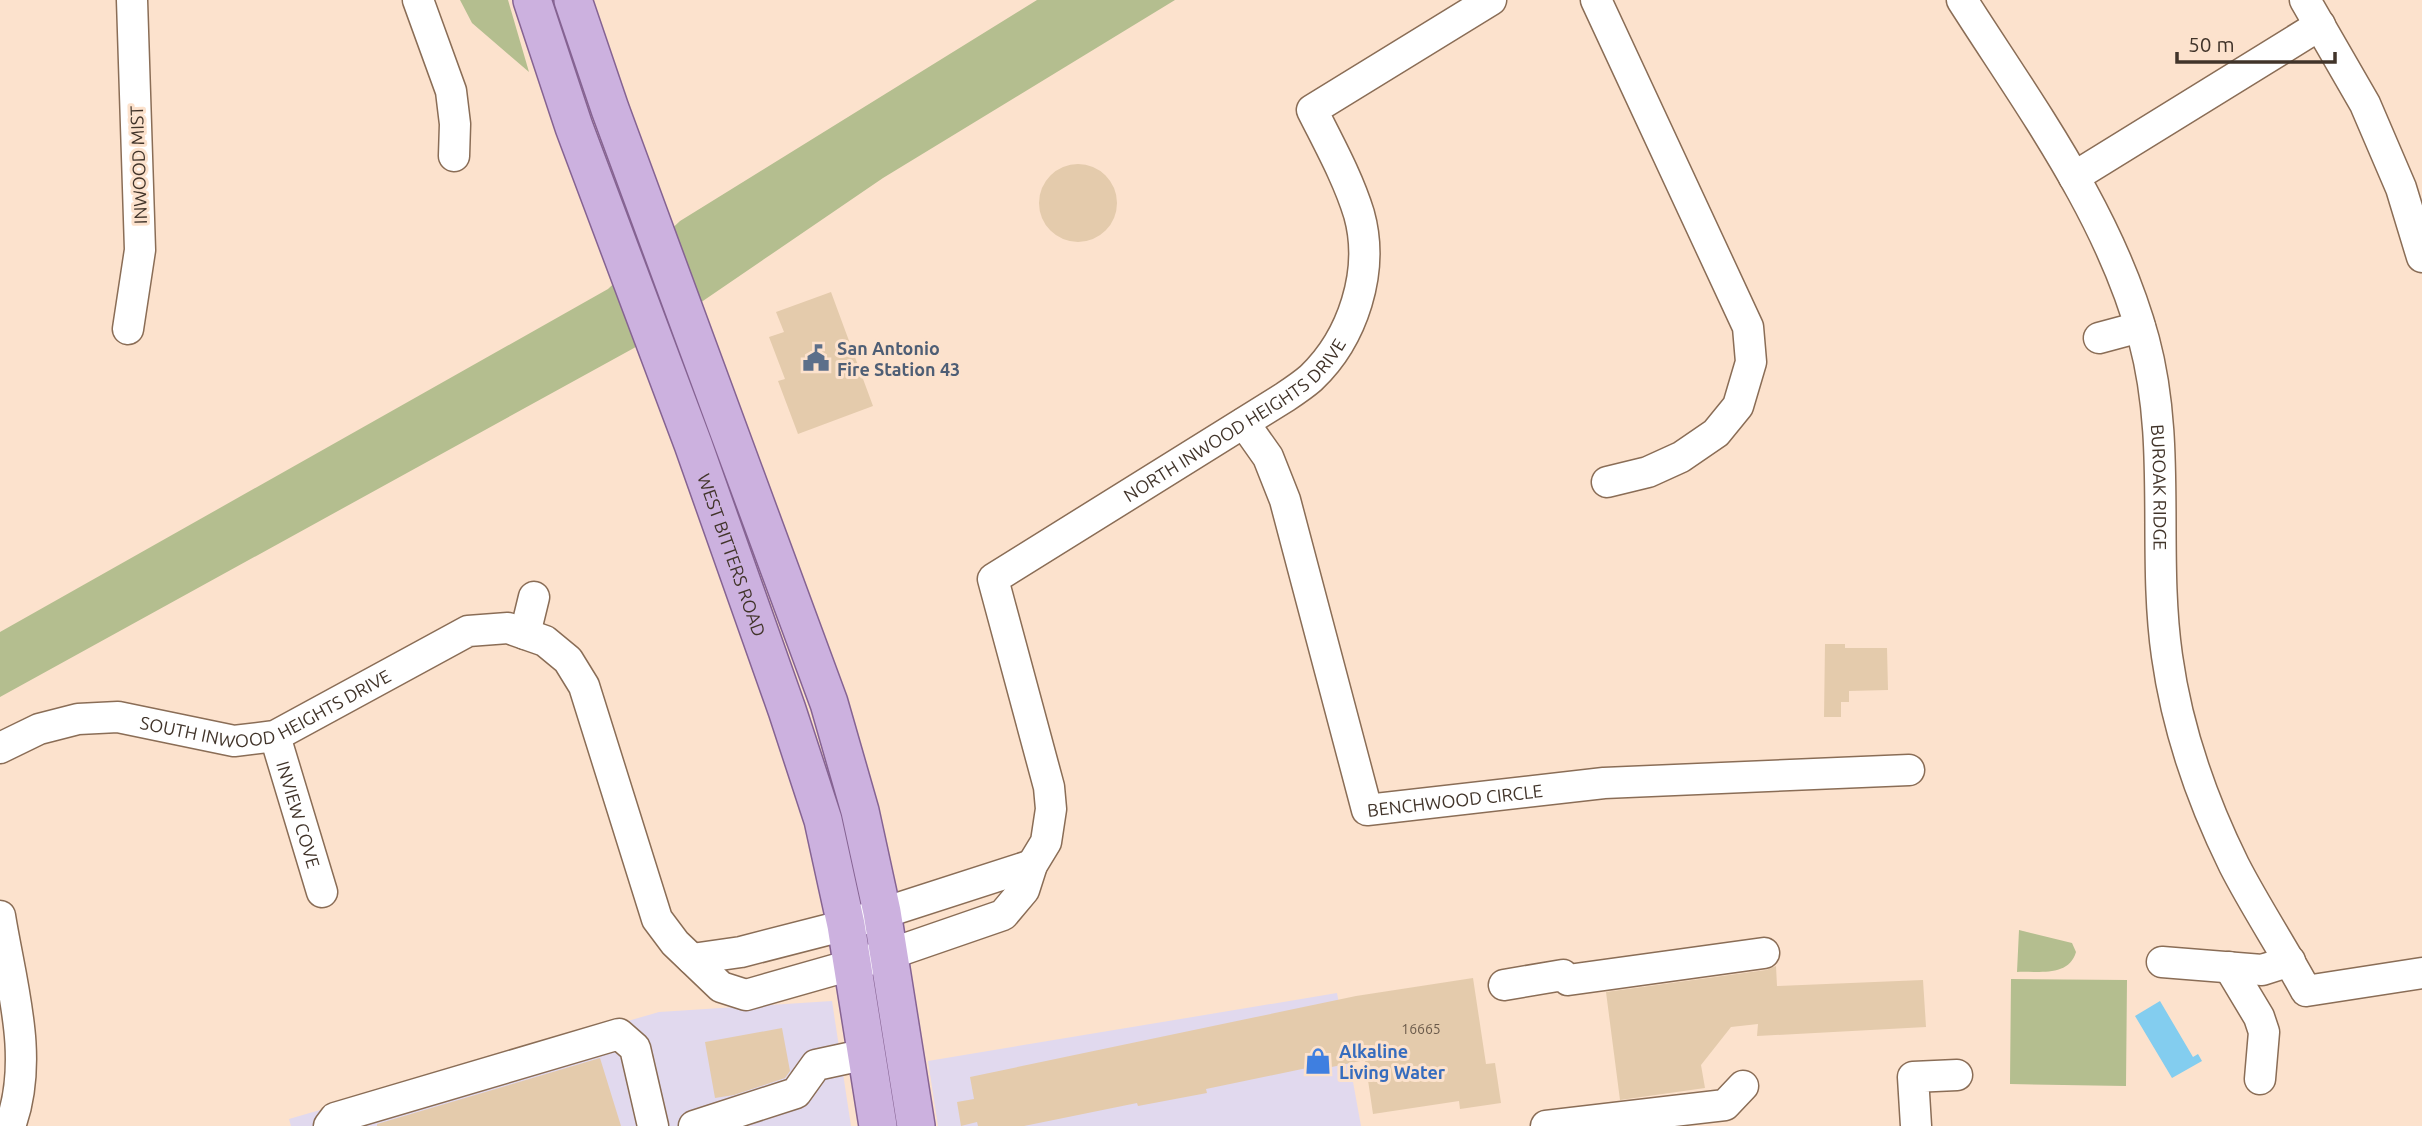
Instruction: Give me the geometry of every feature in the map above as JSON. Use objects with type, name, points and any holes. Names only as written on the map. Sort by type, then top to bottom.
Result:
[{"type":"main road","name":"WEST BITTERS ROAD","points":[[532,0],[574,127],[693,444],[823,820],[846,925],[878,1126]]},
{"type":"main road","points":[[573,0],[610,109],[829,703],[860,811],[882,912],[916,1126]]},
{"type":"street","name":"INWOOD MIST","points":[[128,329],[141,239],[132,0]]},
{"type":"street","points":[[418,0],[451,91],[455,124],[454,156]]},
{"type":"street","name":"NORTH INWOOD HEIGHTS DRIVE","points":[[853,966],[1003,915],[1024,890],[1032,865],[1046,842],[1051,809],[1049,787],[993,579],[1285,397],[1311,377],[1334,351],[1351,320],[1362,286],[1364,251],[1360,216],[1348,183],[1312,110],[1491,0]]},
{"type":"street","points":[[1596,0],[1748,327],[1751,362],[1738,406],[1716,433],[1681,457],[1648,472],[1607,482]]},
{"type":"street","name":"BUROAK RIDGE","points":[[1962,0],[2074,177],[2103,229],[2127,284],[2140,327],[2156,401],[2161,455],[2160,586],[2167,656],[2181,725],[2205,800],[2234,865],[2306,991],[2422,973]]},
{"type":"street","points":[[2074,177],[2312,12],[2365,104],[2400,188],[2422,257]]},
{"type":"street","points":[[2099,338],[2140,327]]},
{"type":"street","points":[[659,355],[693,333]]},
{"type":"street","name":"BENCHWOOD CIRCLE","points":[[1244,423],[1268,457],[1285,500],[1367,810],[1604,783],[1909,770]]},
{"type":"street","points":[[693,444],[730,430]]},
{"type":"street","points":[[526,634],[534,597]]},
{"type":"street","name":"SOUTH INWOOD HEIGHTS DRIVE","points":[[0,748],[58,723],[104,717],[157,723],[234,741],[275,736],[468,631],[508,628],[545,640],[568,660],[584,685],[657,919],[675,943],[721,987],[746,995],[853,966]]},
{"type":"street","name":"INVIEW COVE","points":[[275,736],[323,892]]},
{"type":"street","points":[[692,959],[753,949],[846,925],[1032,865]]},
{"type":"street","points":[[979,881],[989,920]]},
{"type":"street","points":[[0,916],[19,1031],[22,1071],[16,1111],[10,1126]]},
{"type":"street","points":[[753,949],[760,991]]},
{"type":"street","points":[[1504,985],[1563,975],[1568,980],[1764,953]]},
{"type":"street","points":[[2162,962],[2262,970],[2290,961]]},
{"type":"street","points":[[2229,967],[2259,1017],[2264,1032],[2260,1079]]},
{"type":"street","points":[[329,1126],[335,1118],[619,1034],[635,1048],[653,1126]]},
{"type":"street","points":[[694,1126],[796,1093],[816,1065],[867,1054]]},
{"type":"street","points":[[1916,1126],[1913,1077],[1957,1074]]},
{"type":"street","points":[[1546,1126],[1726,1105],[1743,1086]]},
{"type":"shaded area","points":[[1337,993],[1361,1126],[938,1126],[928,1061]]},
{"type":"shaded area","points":[[832,1001],[851,1126],[291,1126],[289,1119],[659,1012]]},
{"type":"green space","points":[[460,0],[508,0],[529,72],[472,23]]},
{"type":"green space","points":[[1037,0],[1175,0],[883,178],[634,348],[0,697],[0,632],[608,289],[680,221]]},
{"type":"green space","points":[[2019,930],[2072,943],[2076,952],[2067,966],[2060,969],[2017,972]]},
{"type":"green space","points":[[2011,979],[2127,980],[2126,1086],[2010,1084]]},
{"type":"water","points":[[2160,1001],[2193,1057],[2198,1054],[2202,1061],[2172,1078],[2135,1016]]},
{"type":"building","points":[[1070,164],[1086,164],[1100,170],[1111,181],[1117,195],[1117,211],[1111,225],[1100,236],[1086,242],[1070,242],[1056,236],[1045,225],[1039,211],[1039,195],[1045,181],[1056,170]]},
{"type":"building","name":"San Antonio Fire Station 43","points":[[831,292],[873,406],[798,434],[778,381],[785,379],[769,337],[784,332],[776,312]]},
{"type":"building","points":[[1825,644],[1845,644],[1845,648],[1887,648],[1888,690],[1849,691],[1849,702],[1841,702],[1841,717],[1824,717]]},
{"type":"building","points":[[1776,966],[1777,986],[1923,980],[1926,1027],[1757,1036],[1758,1024],[1731,1027],[1701,1065],[1705,1088],[1620,1100],[1606,992],[1766,970]]},
{"type":"building","points":[[1473,978],[1486,1064],[1495,1063],[1501,1103],[1460,1109],[1459,1101],[1373,1114],[1365,1060],[1327,1068],[1326,1064],[1206,1089],[1207,1093],[1138,1106],[1137,1103],[1024,1126],[978,1126],[977,1122],[961,1126],[957,1102],[974,1099],[970,1077],[1356,996]]},
{"type":"building","points":[[782,1028],[790,1071],[785,1078],[734,1095],[715,1098],[705,1042]]},
{"type":"building","points":[[600,1058],[621,1126],[377,1126],[377,1124]]},
{"type":"place","name":"San Antonio Fire Station 43","points":[[816,358]]},
{"type":"place","name":"Alkaline Living Water","points":[[1318,1061]]}]
